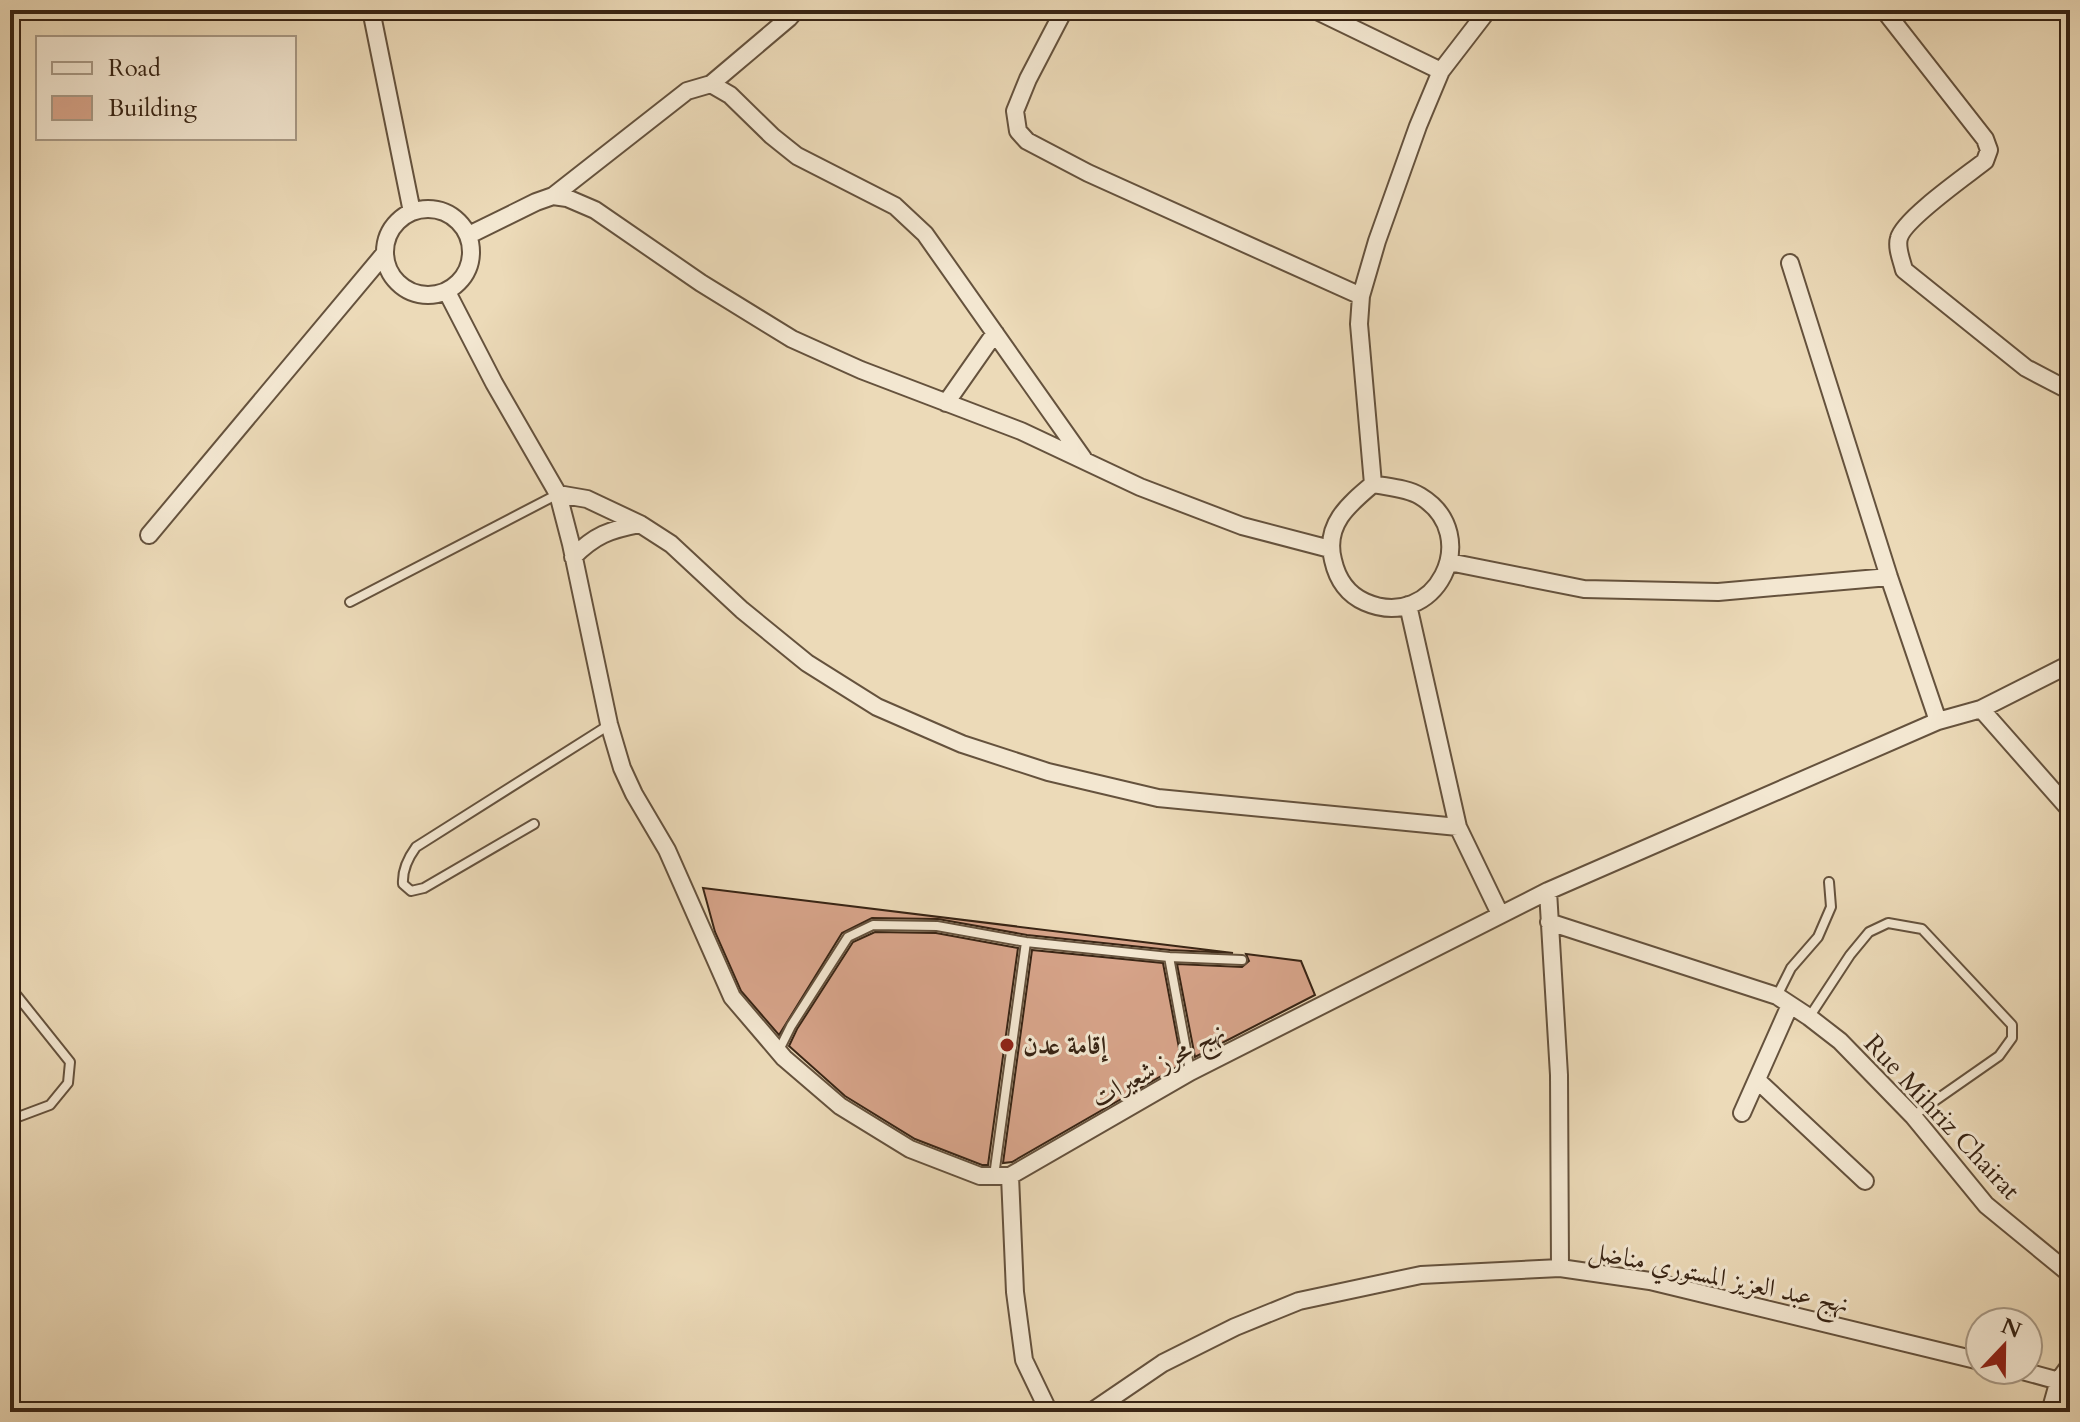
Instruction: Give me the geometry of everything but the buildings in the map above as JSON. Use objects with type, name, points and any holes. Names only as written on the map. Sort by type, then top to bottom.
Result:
[{"type":"street","points":[[371,10],[412,212]]},
{"type":"street","points":[[469,235],[553,196],[687,91],[711,84],[796,10]]},
{"type":"street","points":[[1064,10],[1015,111],[1018,131],[1027,141],[1088,173],[1361,296]]},
{"type":"street","points":[[1315,10],[1441,71]]},
{"type":"street","points":[[1373,484],[1359,324],[1361,296],[1377,241],[1441,71],[1488,10]]},
{"type":"street","points":[[1884,10],[1985,139],[1989,150],[1985,161],[1908,223],[1899,238],[1904,270],[2026,368],[2070,391]]},
{"type":"street","points":[[711,84],[730,95],[797,156],[895,206],[925,234],[1084,461]]},
{"type":"street","points":[[553,196],[567,198],[595,210],[701,283],[792,339],[861,370],[1021,431],[1140,487],[1242,526],[1330,549]]},
{"type":"street","points":[[428,209],[445,212],[459,221],[469,235],[472,252],[469,268],[460,282],[447,292],[430,296],[413,293],[398,284],[389,269],[385,253],[388,236],[398,222],[412,212],[428,209]]},
{"type":"street","points":[[149,535],[385,253]]},
{"type":"street","points":[[1790,263],[1938,721]]},
{"type":"street","points":[[447,292],[494,383],[558,494],[609,724],[622,768],[667,850],[732,997],[778,1051],[840,1106],[910,1149],[980,1176],[1002,1176],[1024,1360],[1049,1412]]},
{"type":"street","points":[[946,403],[995,333]]},
{"type":"street","points":[[1373,484],[1419,495],[1439,512],[1450,535],[1449,562],[1441,581],[1427,596],[1408,605],[1391,608],[1374,606],[1345,587],[1336,573],[1330,549],[1333,530],[1346,507],[1373,484]]},
{"type":"street","points":[[558,494],[587,499],[640,524],[671,544],[742,610],[807,663],[877,707],[962,744],[1048,772],[1158,798],[1458,827]]},
{"type":"street","points":[[573,557],[589,541],[610,530],[640,524]]},
{"type":"street","points":[[1449,562],[1584,589],[1718,592],[1889,577]]},
{"type":"street","points":[[1408,605],[1458,827],[1500,914]]},
{"type":"street","name":"نهج محرز شعيرات","points":[[1002,1176],[1190,1072],[1500,914],[1938,721],[1981,709],[2070,664]]},
{"type":"street","points":[[1981,709],[2070,810]]},
{"type":"street","points":[[1548,891],[1559,1075],[1560,1268]]},
{"type":"street","name":"Rue Mihriz Chairat","points":[[1549,922],[1783,1000],[1809,1017],[1840,1041],[1913,1116],[1986,1205],[2070,1274]]},
{"type":"street","points":[[1742,1113],[1757,1080],[1783,1000]]},
{"type":"street","points":[[1757,1080],[1865,1181]]},
{"type":"street","name":"نهج عبد العزيز المستوري مناضل","points":[[1091,1412],[1163,1363],[1235,1327],[1299,1301],[1421,1275],[1560,1268],[1650,1281],[1964,1357]]},
{"type":"street","points":[[2050,1412],[2070,1365]]},
{"type":"street","points":[[2044,1377],[2064,1382]]},
{"type":"lane","points":[[350,602],[558,494]]},
{"type":"lane","points":[[534,824],[424,888],[411,891],[403,884],[402,876],[416,847],[609,724]]},
{"type":"lane","points":[[1783,1000],[1791,968],[1818,937],[1831,907],[1829,882]]},
{"type":"lane","points":[[1809,1017],[1869,932],[1888,923],[1922,929],[2012,1025],[2012,1038],[1999,1056],[1913,1116]]},
{"type":"lane","points":[[778,1051],[848,937],[873,925],[937,926],[1026,942],[1169,957],[1242,960]]},
{"type":"lane","points":[[1002,1176],[1026,942]]},
{"type":"lane","points":[[1169,957],[1190,1072]]},
{"type":"lane","points":[[10,987],[70,1062],[68,1083],[50,1105],[10,1120]]},
{"type":"place","name":"إقامة عدن","points":[[1007,1045]]}]
